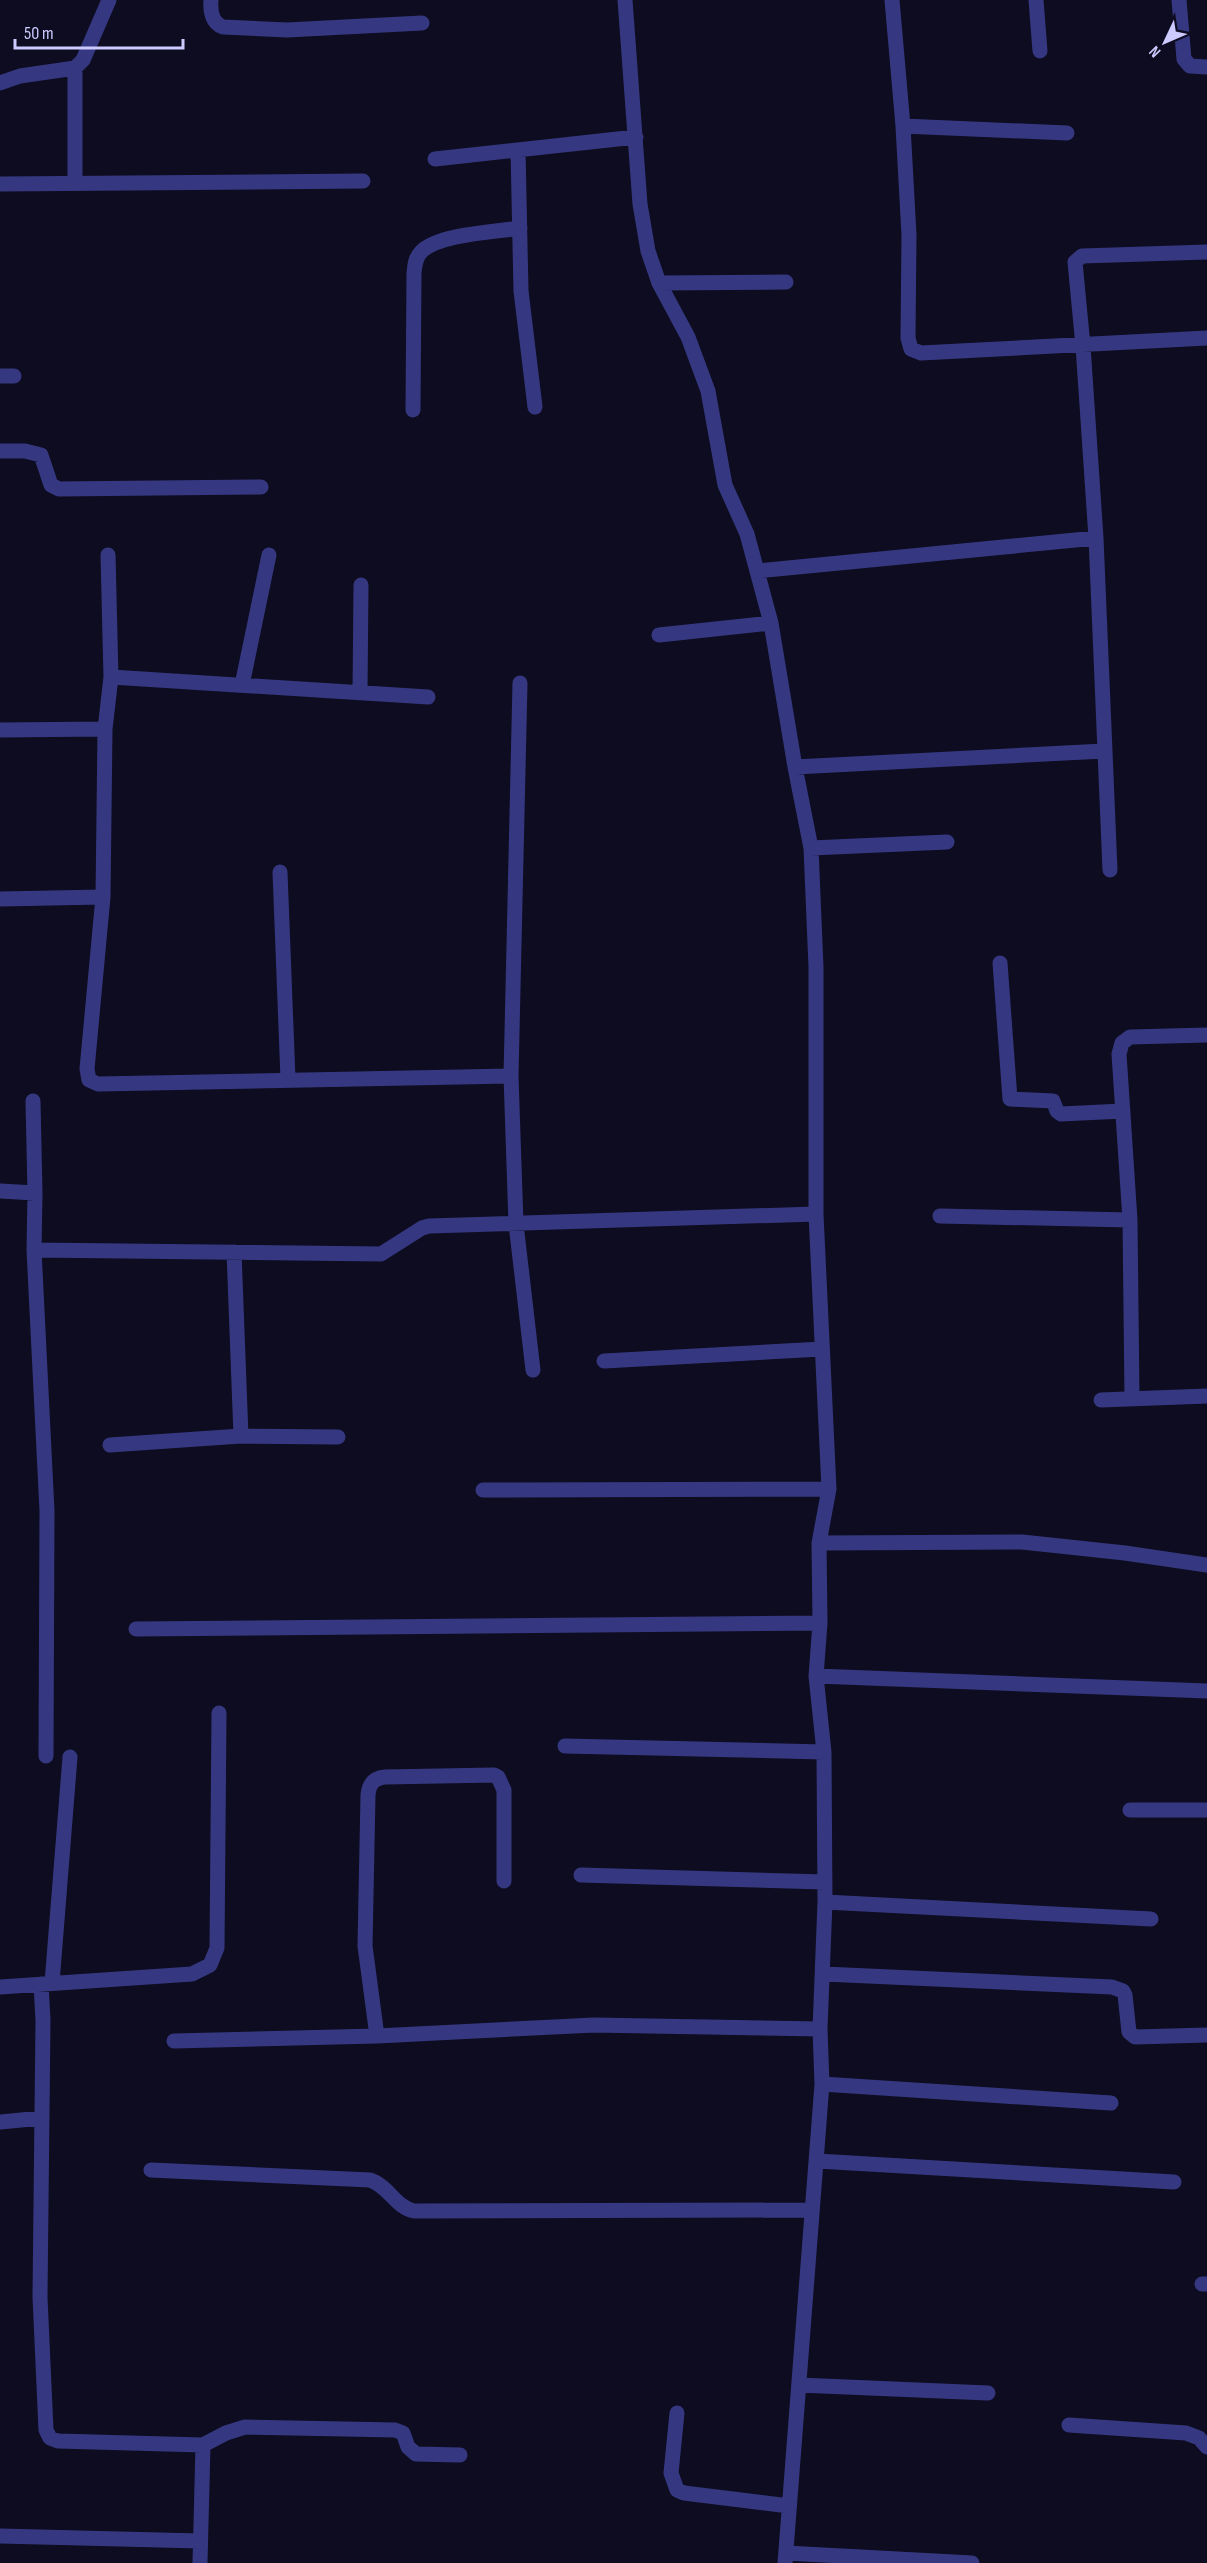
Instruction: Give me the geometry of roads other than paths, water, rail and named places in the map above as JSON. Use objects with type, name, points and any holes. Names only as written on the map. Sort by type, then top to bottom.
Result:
[{"type":"street","points":[[0,83],[20,76],[75,68],[83,60],[109,0]]},
{"type":"street","points":[[211,0],[211,13],[216,22],[223,27],[287,30],[422,22]]},
{"type":"street","points":[[625,0],[640,204],[648,251],[659,283],[688,337],[708,391],[725,485],[747,534],[771,623],[811,848],[816,967],[816,1214],[829,1489],[819,1544],[820,1623],[816,1676],[824,1752],[824,1974],[820,2029],[822,2084],[817,2161],[785,2558],[972,2563]]},
{"type":"street","points":[[892,0],[903,126],[909,235],[908,338],[911,349],[921,353],[1207,338]]},
{"type":"street","points":[[1036,0],[1040,51]]},
{"type":"street","points":[[1179,0],[1184,59],[1190,66],[1207,68]]},
{"type":"street","points":[[75,68],[75,183]]},
{"type":"street","points":[[903,126],[1067,132]]},
{"type":"street","points":[[435,159],[636,137]]},
{"type":"street","points":[[518,150],[521,291],[535,407]]},
{"type":"street","points":[[0,184],[363,181]]},
{"type":"street","points":[[413,410],[415,261],[420,253],[438,241],[520,228]]},
{"type":"street","points":[[1110,870],[1096,538],[1083,346],[1074,266],[1076,260],[1082,256],[1207,252]]},
{"type":"street","points":[[659,283],[786,282]]},
{"type":"street","points":[[0,451],[35,452],[41,455],[51,485],[59,489],[261,488]]},
{"type":"street","points":[[757,571],[1096,538]]},
{"type":"street","points":[[108,555],[111,677],[105,729],[103,897],[87,1069],[89,1080],[98,1084],[511,1076]]},
{"type":"street","points":[[242,685],[269,555]]},
{"type":"street","points":[[360,693],[361,585]]},
{"type":"street","points":[[659,635],[771,623]]},
{"type":"street","points":[[111,677],[429,697]]},
{"type":"street","points":[[520,683],[511,1076],[516,1224],[533,1370]]},
{"type":"street","points":[[0,730],[105,729]]},
{"type":"street","points":[[795,767],[1104,751]]},
{"type":"street","points":[[811,848],[947,842]]},
{"type":"street","points":[[280,872],[288,1080]]},
{"type":"street","points":[[0,899],[103,897]]},
{"type":"street","points":[[1000,963],[1010,1099],[1053,1101],[1057,1111],[1061,1114],[1123,1111]]},
{"type":"street","points":[[1132,1399],[1130,1220],[1119,1054],[1126,1039],[1136,1036],[1207,1035]]},
{"type":"street","points":[[33,1101],[34,1250],[46,1510],[46,1756]]},
{"type":"street","points":[[0,1191],[35,1193]]},
{"type":"street","points":[[34,1250],[381,1254],[429,1226],[816,1214]]},
{"type":"street","points":[[940,1216],[1130,1220]]},
{"type":"street","points":[[234,1252],[241,1436]]},
{"type":"street","points":[[604,1362],[822,1349]]},
{"type":"street","points":[[1101,1400],[1207,1396]]},
{"type":"street","points":[[110,1444],[241,1436],[338,1437]]},
{"type":"street","points":[[483,1490],[829,1489]]},
{"type":"street","points":[[819,1544],[1022,1542],[1207,1565]]},
{"type":"street","points":[[136,1629],[820,1623]]},
{"type":"street","points":[[816,1676],[1207,1691]]},
{"type":"street","points":[[0,1987],[192,1974],[210,1965],[218,1948],[219,1713]]},
{"type":"street","points":[[566,1746],[824,1752]]},
{"type":"street","points":[[70,1757],[47,1984],[42,2118],[40,2297],[48,2435],[58,2441],[203,2445],[226,2433],[245,2427],[395,2430],[403,2433],[408,2447],[416,2454],[460,2455]]},
{"type":"street","points":[[377,2036],[365,1946],[368,1795],[375,1780],[384,1777],[494,1775],[498,1777],[504,1790],[504,1881]]},
{"type":"street","points":[[1130,1810],[1207,1810]]},
{"type":"street","points":[[581,1875],[825,1882]]},
{"type":"street","points":[[825,1902],[1151,1919]]},
{"type":"street","points":[[824,1974],[1112,1987],[1123,1991],[1125,1995],[1129,2032],[1135,2037],[1207,2035]]},
{"type":"street","points":[[174,2041],[377,2036],[594,2025],[820,2029]]},
{"type":"street","points":[[822,2084],[1111,2103]]},
{"type":"street","points":[[0,2122],[42,2118]]},
{"type":"street","points":[[817,2161],[1174,2182]]},
{"type":"street","points":[[151,2170],[370,2180],[385,2187],[405,2209],[414,2211],[812,2210]]},
{"type":"street","points":[[799,2385],[988,2393]]},
{"type":"street","points":[[677,2413],[671,2473],[677,2490],[789,2506]]},
{"type":"street","points":[[1069,2425],[1186,2433],[1199,2438],[1207,2447]]},
{"type":"street","points":[[200,2563],[203,2445]]},
{"type":"street","points":[[0,2536],[200,2541]]}]
